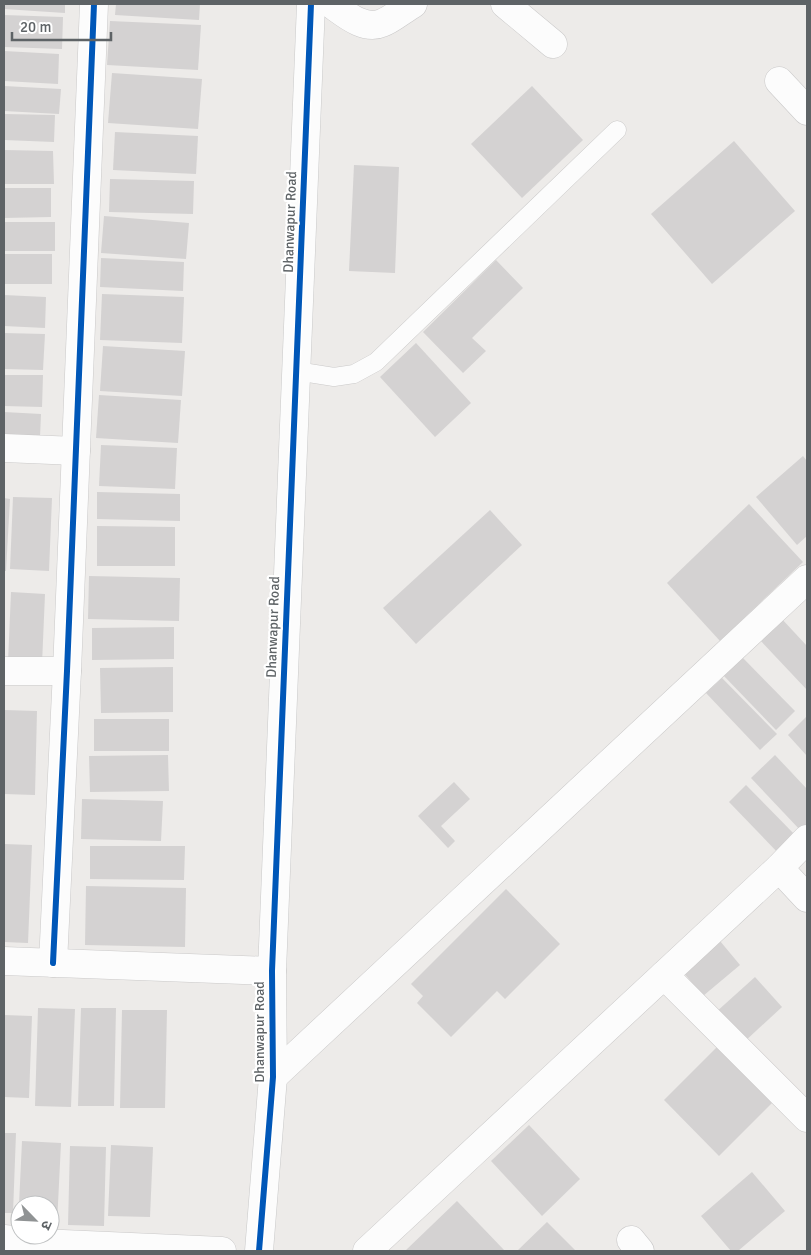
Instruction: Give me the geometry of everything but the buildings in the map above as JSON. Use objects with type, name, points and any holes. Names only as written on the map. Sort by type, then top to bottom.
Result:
[{"type":"street","points":[[53,963],[67,671],[94,4]]},
{"type":"street","name":"Dhanwapur Road","points":[[259,1251],[273,1077],[272,971],[311,4]]},
{"type":"street","points":[[330,4],[360,22],[373,25],[382,24],[413,4]]},
{"type":"street","points":[[505,4],[553,44]]},
{"type":"street","points":[[779,81],[807,110]]},
{"type":"street","points":[[4,448],[76,451]]},
{"type":"street","points":[[273,1077],[807,578]]},
{"type":"street","points":[[4,671],[67,671]]},
{"type":"street","points":[[367,1251],[779,868],[807,839]]},
{"type":"street","points":[[779,868],[807,898]]},
{"type":"street","points":[[4,960],[272,971]]},
{"type":"street","points":[[664,975],[807,1118]]},
{"type":"street","points":[[4,1240],[40,1247],[222,1251]]},
{"type":"lane","points":[[296,371],[334,378],[354,374],[376,362],[617,130]]},
{"type":"cycle path","points":[[53,963],[67,671],[94,4]]},
{"type":"cycle path","points":[[259,1251],[273,1077],[272,971],[311,4]]}]
